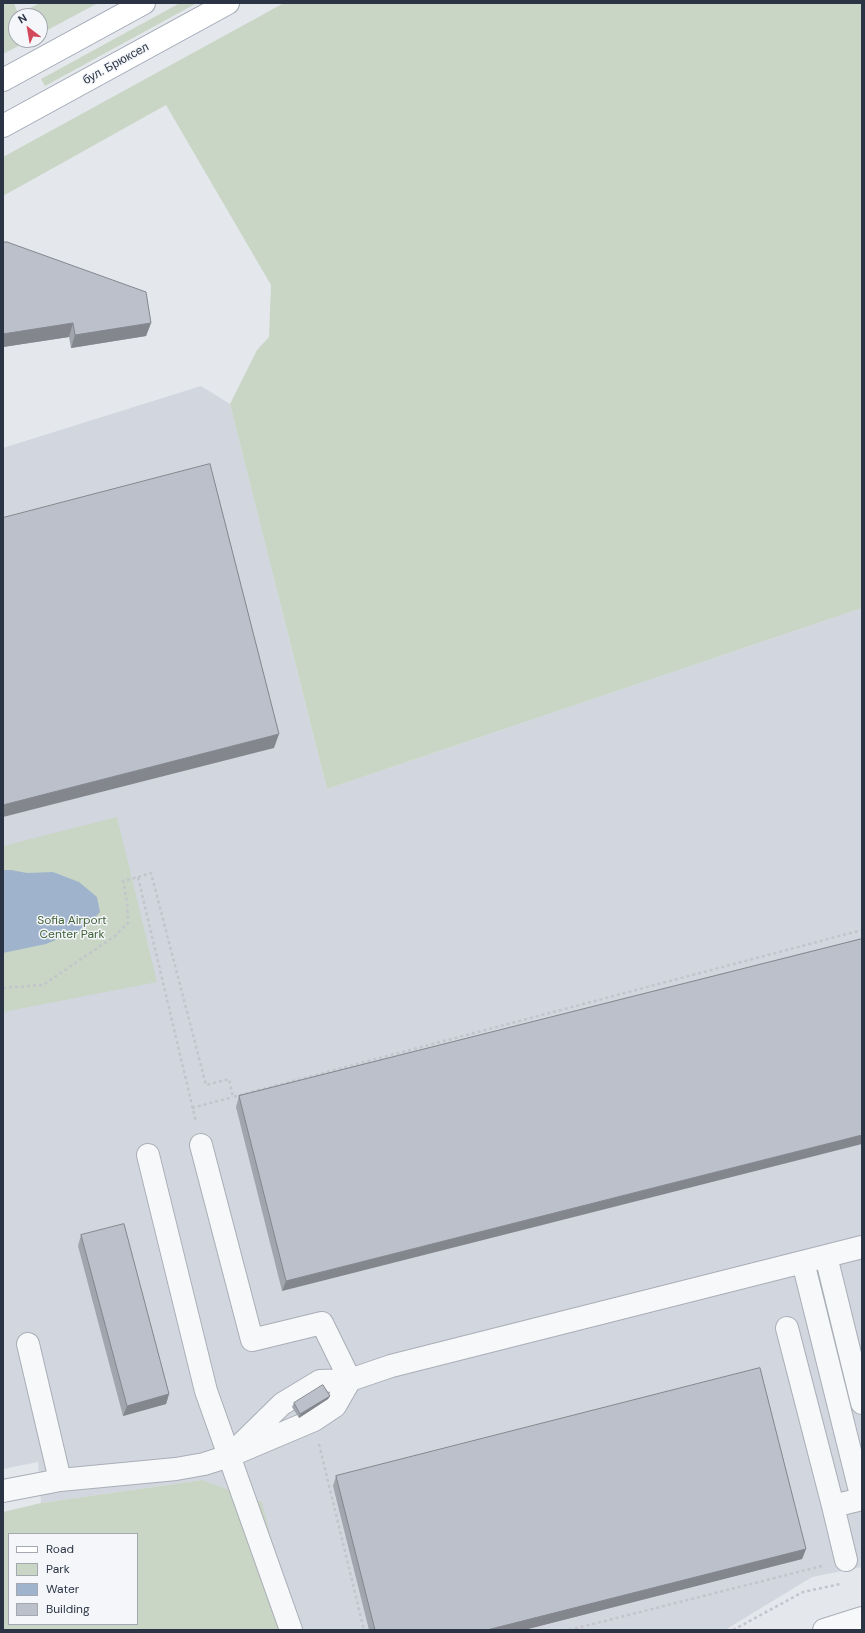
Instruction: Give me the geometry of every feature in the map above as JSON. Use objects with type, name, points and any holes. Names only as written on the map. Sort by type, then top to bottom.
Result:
[{"type":"main road","points":[[3,80],[144,3]]},
{"type":"main road","name":"бул. Брюксел","points":[[3,126],[228,3]]},
{"type":"lane","points":[[201,1145],[252,1340],[322,1323],[350,1380]]},
{"type":"lane","points":[[148,1154],[206,1390],[291,1630]]},
{"type":"lane","points":[[229,1456],[282,1404],[320,1381],[350,1380],[391,1366],[862,1247]]},
{"type":"lane","points":[[826,1256],[862,1403]]},
{"type":"lane","points":[[803,1262],[862,1499],[833,1506]]},
{"type":"lane","points":[[787,1328],[846,1560]]},
{"type":"lane","points":[[28,1344],[60,1480]]},
{"type":"lane","points":[[3,1491],[60,1480],[176,1469],[204,1464],[229,1456],[314,1420],[335,1406],[350,1380]]},
{"type":"lane","points":[[824,1630],[862,1618]]},
{"type":"path","points":[[3,988],[43,985],[115,936],[128,923],[127,902],[123,881],[151,873],[206,1085],[229,1079],[233,1097]]},
{"type":"path","points":[[138,877],[201,1145]]},
{"type":"path","points":[[192,1108],[862,930]]},
{"type":"path","points":[[314,1420],[364,1630]]},
{"type":"path","points":[[569,1630],[846,1560]]},
{"type":"path","points":[[733,1630],[802,1592],[847,1582]]},
{"type":"shaded area","points":[[201,386],[230,404],[327,789],[862,608],[862,1567],[812,1577],[725,1630],[294,1630],[202,1480],[41,1503],[38,1462],[3,1469],[3,448]]},
{"type":"green space","points":[[3,3],[14,3],[16,8],[8,8],[8,48],[15,48],[3,54]]},
{"type":"green space","points":[[40,3],[98,3],[48,30],[48,8],[30,8]]},
{"type":"green space","points":[[180,3],[197,3],[45,86],[41,79]]},
{"type":"green space","points":[[284,3],[862,3],[862,608],[327,789],[230,404],[257,350],[269,337],[271,285],[166,105],[3,196],[3,157]]},
{"type":"green space","name":"Sofia Airport Center Park","points":[[117,817],[157,982],[3,1012],[3,846]]},
{"type":"green space","points":[[202,1480],[262,1502],[294,1630],[3,1630],[3,1512],[41,1503]]},
{"type":"water","points":[[3,870],[27,873],[53,872],[79,882],[97,897],[100,912],[85,928],[46,944],[3,953]]},
{"type":"building","points":[[3,242],[7,242],[146,292],[151,323],[75,335],[73,323],[3,334]]},
{"type":"building","points":[[210,464],[279,734],[3,805],[3,518]]},
{"type":"building","points":[[862,939],[862,1135],[286,1281],[239,1096]]},
{"type":"building","points":[[124,1224],[169,1394],[127,1406],[81,1235]]},
{"type":"building","points":[[760,1368],[806,1549],[487,1630],[375,1630],[336,1476]]},
{"type":"building","points":[[323,1385],[330,1396],[300,1414],[294,1403]]}]
